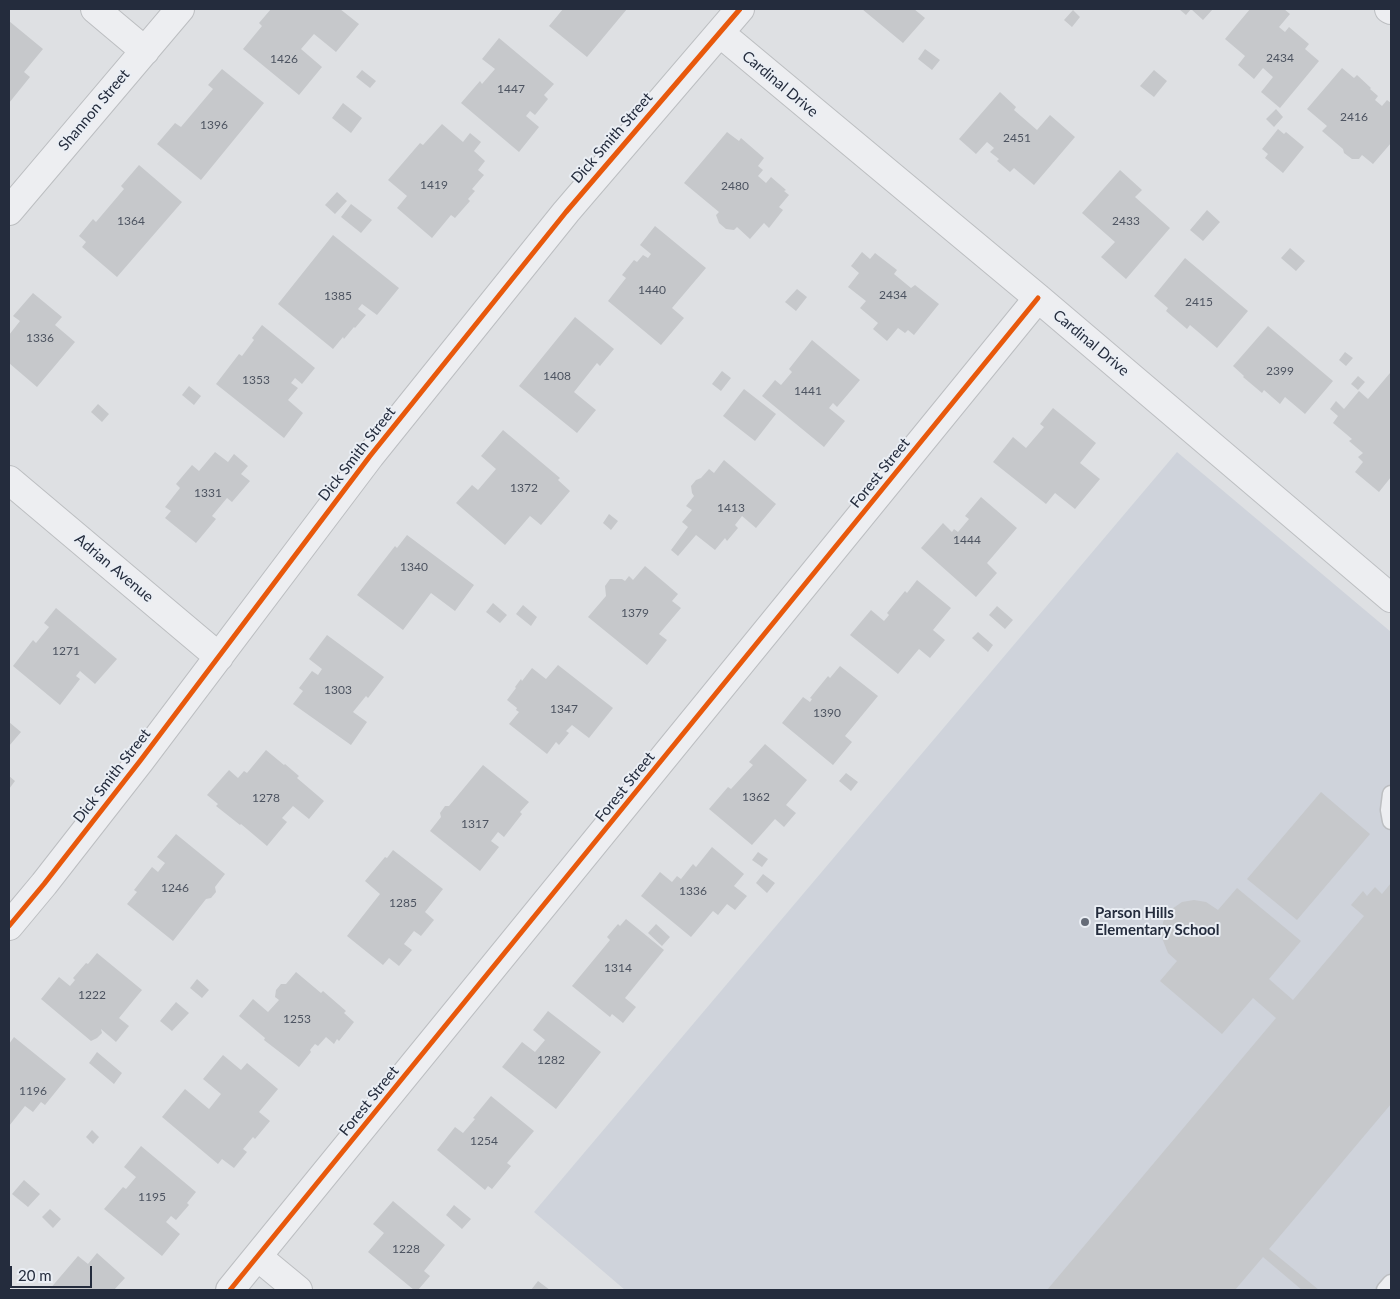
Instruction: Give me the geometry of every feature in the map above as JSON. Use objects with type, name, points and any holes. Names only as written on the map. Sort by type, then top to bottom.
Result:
[{"type":"street","points":[[95,9],[145,51]]},
{"type":"street","name":"Shannon Street","points":[[9,211],[180,9]]},
{"type":"street","name":"Dick Smith Street","points":[[9,926],[140,762],[370,456],[566,212],[740,9]]},
{"type":"street","name":"Cardinal Drive","points":[[720,33],[1038,298],[1391,598]]},
{"type":"street","name":"Forest Street","points":[[230,1290],[1038,298]]},
{"type":"street","name":"Adrian Avenue","points":[[9,480],[220,657]]},
{"type":"street","points":[[258,1257],[298,1290]]},
{"type":"lane","points":[[1391,794],[1389,810],[1391,821]]},
{"type":"lane","points":[[1385,1290],[1391,1283]]},
{"type":"shaded area","name":"Parson Hills Elementary School","points":[[1177,452],[1391,632],[1391,1290],[625,1290],[534,1212]]},
{"type":"building","points":[[271,9],[340,9],[359,24],[336,52],[314,34],[301,49],[322,67],[299,95],[243,49],[262,26],[259,23]]},
{"type":"building","points":[[563,9],[627,9],[587,57],[549,26]]},
{"type":"building","points":[[862,9],[914,9],[925,18],[903,43]]},
{"type":"building","points":[[1179,9],[1191,9],[1186,15]]},
{"type":"building","points":[[1191,9],[1213,9],[1203,20]]},
{"type":"building","points":[[1250,9],[1284,9],[1290,14],[1279,27],[1285,32],[1289,27],[1309,44],[1305,49],[1319,61],[1280,108],[1261,92],[1273,77],[1263,68],[1254,79],[1238,65],[1245,56],[1225,39]]},
{"type":"building","points":[[1073,10],[1080,17],[1072,27],[1064,20]]},
{"type":"building","points":[[9,21],[43,49],[24,72],[30,77],[9,103]]},
{"type":"building","points":[[499,38],[554,84],[544,95],[548,99],[535,115],[530,111],[526,116],[539,127],[519,152],[461,103],[480,81],[482,84],[495,69],[482,59]]},
{"type":"building","points":[[925,49],[940,60],[932,70],[918,59]]},
{"type":"building","points":[[1342,68],[1354,78],[1357,75],[1371,88],[1378,96],[1375,100],[1382,106],[1387,100],[1391,103],[1391,143],[1373,164],[1362,155],[1359,159],[1352,159],[1344,153],[1343,149],[1322,131],[1327,126],[1307,109]]},
{"type":"building","points":[[222,69],[264,103],[201,180],[157,144],[175,123],[181,127],[213,89],[208,85]]},
{"type":"building","points":[[362,70],[376,81],[370,88],[356,77]]},
{"type":"building","points":[[1154,70],[1167,81],[1154,97],[1140,86]]},
{"type":"building","points":[[1000,92],[1016,107],[1014,110],[1037,130],[1050,115],[1075,137],[1034,185],[1014,168],[1010,172],[997,161],[999,159],[990,152],[994,148],[987,142],[976,154],[959,139]]},
{"type":"building","points":[[343,103],[362,118],[351,133],[332,118]]},
{"type":"building","points":[[1276,109],[1283,117],[1274,127],[1266,119]]},
{"type":"building","points":[[442,124],[463,142],[470,133],[481,142],[474,151],[485,161],[478,170],[484,175],[472,189],[475,191],[468,199],[470,201],[455,218],[451,215],[432,238],[397,208],[407,196],[388,180],[420,143],[423,145]]},
{"type":"building","points":[[1278,129],[1284,134],[1286,132],[1304,147],[1283,173],[1265,158],[1268,154],[1262,149]]},
{"type":"building","points":[[727,132],[739,141],[741,138],[764,158],[758,166],[763,170],[758,176],[766,183],[771,177],[789,195],[779,207],[783,210],[769,228],[764,223],[750,239],[737,227],[734,230],[726,229],[719,223],[716,215],[719,212],[684,183]]},
{"type":"building","points":[[139,165],[182,202],[117,277],[82,247],[86,242],[79,236],[93,219],[96,222],[124,189],[121,186]]},
{"type":"building","points":[[1120,170],[1142,190],[1135,197],[1170,228],[1126,279],[1101,257],[1115,242],[1082,213]]},
{"type":"building","points":[[337,192],[347,201],[335,214],[325,205]]},
{"type":"building","points":[[351,204],[372,220],[361,233],[341,217]]},
{"type":"building","points":[[1207,210],[1220,222],[1203,241],[1190,230]]},
{"type":"building","points":[[655,226],[706,268],[672,308],[684,318],[661,345],[608,301],[626,278],[622,275],[634,260],[637,262],[643,255],[648,258],[651,254],[640,245]]},
{"type":"building","points":[[333,235],[399,288],[377,315],[362,304],[358,309],[366,315],[333,349],[278,304]]},
{"type":"building","points":[[1290,248],[1305,261],[1296,271],[1281,258]]},
{"type":"building","points":[[862,252],[870,259],[875,253],[897,270],[894,274],[911,288],[915,285],[939,304],[914,335],[908,330],[905,333],[898,328],[887,341],[873,329],[878,323],[860,308],[866,301],[848,287],[859,273],[851,266]]},
{"type":"building","points":[[1185,258],[1248,311],[1217,348],[1190,325],[1187,329],[1166,311],[1168,308],[1154,296]]},
{"type":"building","points":[[797,289],[807,297],[796,311],[785,302]]},
{"type":"building","points":[[33,293],[62,317],[55,325],[75,342],[37,387],[9,363],[9,335],[20,321],[13,316]]},
{"type":"building","points":[[575,317],[614,349],[600,366],[597,363],[574,392],[596,410],[577,433],[519,386]]},
{"type":"building","points":[[262,325],[315,368],[302,384],[295,378],[291,383],[298,388],[288,400],[303,413],[284,438],[216,384],[239,354],[242,356]]},
{"type":"building","points":[[1268,326],[1333,381],[1305,414],[1285,397],[1280,404],[1264,390],[1262,393],[1233,366]]},
{"type":"building","points":[[812,340],[860,380],[837,407],[833,403],[829,408],[845,421],[824,447],[762,396],[775,380],[781,385],[792,372],[789,369]]},
{"type":"building","points":[[1345,352],[1353,358],[1346,366],[1339,360]]},
{"type":"building","points":[[722,371],[731,378],[721,391],[712,384]]},
{"type":"building","points":[[1390,373],[1391,477],[1379,492],[1355,472],[1363,462],[1358,457],[1363,453],[1349,441],[1352,439],[1333,423],[1338,416],[1330,409],[1336,401],[1344,409],[1359,391],[1368,399]]},
{"type":"building","points":[[1358,376],[1365,382],[1358,390],[1351,384]]},
{"type":"building","points":[[189,386],[201,396],[194,405],[182,395]]},
{"type":"building","points":[[744,389],[776,414],[755,441],[723,416]]},
{"type":"building","points":[[98,404],[109,414],[102,422],[91,412]]},
{"type":"building","points":[[1053,408],[1096,443],[1080,463],[1100,479],[1075,509],[1055,493],[1046,504],[993,462],[1013,437],[1026,448],[1044,427],[1040,424]]},
{"type":"building","points":[[503,430],[560,478],[558,480],[570,491],[541,525],[530,516],[505,545],[456,503],[472,485],[478,490],[496,469],[481,456]]},
{"type":"building","points":[[215,452],[228,462],[234,454],[248,466],[241,474],[250,481],[232,502],[227,498],[212,516],[216,519],[196,543],[165,518],[171,511],[165,507],[180,488],[176,484],[192,465],[199,471]]},
{"type":"building","points":[[724,460],[776,504],[756,528],[742,516],[735,525],[738,528],[727,541],[725,538],[715,550],[696,535],[678,556],[671,550],[688,527],[682,522],[692,510],[686,506],[694,496],[691,486],[709,469],[714,473]]},
{"type":"building","points":[[981,497],[1017,528],[987,563],[997,573],[976,597],[921,548],[943,523],[952,532],[954,529],[958,532],[969,519],[965,516]]},
{"type":"building","points":[[609,514],[618,521],[611,530],[603,523]]},
{"type":"building","points":[[407,535],[474,585],[455,611],[431,593],[403,630],[357,595],[395,546],[397,548]]},
{"type":"building","points":[[645,566],[678,594],[672,601],[681,608],[659,634],[667,640],[647,665],[588,617],[606,596],[605,586],[610,579],[622,579],[625,581],[629,576],[633,580]]},
{"type":"building","points":[[917,580],[951,608],[933,630],[945,640],[930,658],[919,649],[898,674],[850,635],[871,610],[884,621],[889,615],[887,613]]},
{"type":"building","points":[[493,603],[507,615],[500,623],[486,612]]},
{"type":"building","points":[[523,605],[537,617],[531,626],[516,614]]},
{"type":"building","points":[[997,606],[1013,620],[1005,629],[989,615]]},
{"type":"building","points":[[56,608],[117,659],[95,684],[80,671],[76,676],[80,679],[60,705],[13,666],[33,640],[36,643],[49,627],[44,623]]},
{"type":"building","points":[[978,632],[993,645],[988,652],[972,638]]},
{"type":"building","points":[[327,635],[384,677],[368,698],[366,696],[353,712],[367,722],[351,745],[293,704],[303,691],[299,688],[312,671],[318,675],[322,669],[309,659]]},
{"type":"building","points":[[558,665],[613,708],[589,738],[572,725],[566,731],[569,733],[559,745],[556,742],[547,754],[509,724],[519,712],[507,700],[521,679],[522,681],[532,668],[546,679]]},
{"type":"building","points":[[840,666],[878,696],[845,736],[852,742],[833,765],[782,723],[803,697],[810,702],[812,699],[810,698],[828,676],[830,678]]},
{"type":"building","points":[[9,722],[21,732],[9,746]]},
{"type":"building","points":[[765,744],[807,780],[786,805],[796,813],[784,827],[775,819],[752,845],[709,809],[728,787],[731,789],[753,765],[749,762]]},
{"type":"building","points":[[266,750],[299,776],[297,778],[324,801],[309,819],[293,806],[282,818],[287,822],[267,846],[216,806],[218,804],[207,795],[229,770],[238,778],[244,771],[247,773]]},
{"type":"building","points":[[483,765],[529,802],[520,812],[522,814],[504,837],[498,832],[491,841],[499,847],[480,871],[430,831],[441,817],[440,813],[445,806],[449,806]]},
{"type":"building","points":[[846,773],[858,782],[851,791],[839,781]]},
{"type":"building","points":[[9,776],[15,781],[9,789]]},
{"type":"building","points":[[1321,792],[1370,834],[1297,920],[1247,879]]},
{"type":"building","points":[[176,834],[225,874],[215,887],[216,892],[211,898],[206,899],[173,941],[127,904],[137,892],[134,890],[152,867],[158,872],[165,863],[157,857]]},
{"type":"building","points":[[712,847],[744,874],[734,886],[747,896],[735,910],[727,904],[718,915],[713,911],[691,937],[641,896],[660,872],[672,882],[677,876],[681,879],[693,864],[696,867]]},
{"type":"building","points":[[393,850],[443,889],[425,912],[434,920],[421,936],[414,931],[404,944],[412,950],[399,966],[389,958],[383,965],[347,936],[380,894],[365,881]]},
{"type":"building","points":[[758,852],[768,859],[762,867],[752,860]]},
{"type":"building","points":[[763,874],[775,883],[767,893],[756,883]]},
{"type":"building","points":[[1391,883],[1391,1104],[1269,1249],[1319,1290],[1302,1290],[1263,1257],[1235,1290],[1047,1290],[1276,1018],[1253,998],[1222,1034],[1160,981],[1177,961],[1168,953],[1162,938],[1163,922],[1169,911],[1182,902],[1194,900],[1206,902],[1218,910],[1237,888],[1301,941],[1269,979],[1293,1000],[1364,916],[1351,905],[1363,891],[1367,896],[1375,887],[1382,894]]},
{"type":"building","points":[[626,919],[664,950],[625,998],[636,1007],[623,1023],[612,1014],[610,1017],[572,986],[610,940],[607,937],[618,924],[620,926]]},
{"type":"building","points":[[656,924],[670,937],[662,946],[648,933]]},
{"type":"building","points":[[97,953],[142,990],[119,1018],[129,1026],[116,1042],[101,1029],[102,1033],[91,1041],[41,999],[59,977],[70,986],[75,980],[73,978]]},
{"type":"building","points":[[296,972],[321,993],[323,991],[346,1011],[344,1013],[354,1022],[339,1041],[337,1039],[334,1044],[326,1037],[318,1046],[315,1044],[299,1067],[264,1040],[265,1038],[239,1016],[253,999],[268,1012],[279,1000],[275,997],[276,990],[281,984],[286,984]]},
{"type":"building","points":[[197,979],[209,990],[202,998],[190,988]]},
{"type":"building","points":[[176,1002],[189,1013],[172,1031],[160,1021]]},
{"type":"building","points":[[548,1011],[601,1052],[556,1109],[502,1067],[522,1042],[535,1052],[545,1040],[533,1030]]},
{"type":"building","points":[[14,1037],[66,1079],[45,1105],[41,1102],[33,1112],[25,1106],[9,1126],[9,1044]]},
{"type":"building","points":[[97,1052],[122,1073],[114,1084],[89,1063]]},
{"type":"building","points":[[223,1055],[241,1070],[247,1063],[278,1089],[259,1112],[270,1121],[255,1139],[253,1137],[243,1149],[247,1152],[234,1168],[222,1159],[218,1164],[162,1117],[185,1089],[209,1109],[221,1094],[203,1079]]},
{"type":"building","points":[[491,1096],[534,1131],[507,1163],[511,1166],[492,1189],[488,1186],[485,1190],[437,1150],[455,1127],[463,1133]]},
{"type":"building","points":[[92,1130],[99,1137],[93,1144],[86,1137]]},
{"type":"building","points":[[141,1146],[196,1192],[187,1203],[189,1205],[176,1220],[171,1216],[166,1222],[180,1234],[162,1256],[104,1209],[123,1187],[126,1189],[136,1177],[124,1167]]},
{"type":"building","points":[[24,1180],[40,1194],[28,1207],[12,1194]]},
{"type":"building","points":[[393,1201],[445,1245],[424,1271],[430,1276],[418,1290],[414,1290],[368,1252],[384,1233],[373,1224]]},
{"type":"building","points":[[454,1205],[471,1219],[462,1229],[446,1215]]},
{"type":"building","points":[[50,1209],[61,1219],[53,1228],[42,1217]]},
{"type":"building","points":[[97,1253],[125,1278],[114,1290],[49,1290],[78,1256],[88,1264]]},
{"type":"building","points":[[538,1281],[550,1290],[531,1290]]},
{"type":"cycle path","points":[[9,926],[140,761],[370,456],[566,212],[740,9]]},
{"type":"cycle path","points":[[230,1290],[1038,298]]},
{"type":"place","name":"Parson Hills Elementary School","points":[[1085,922]]}]
